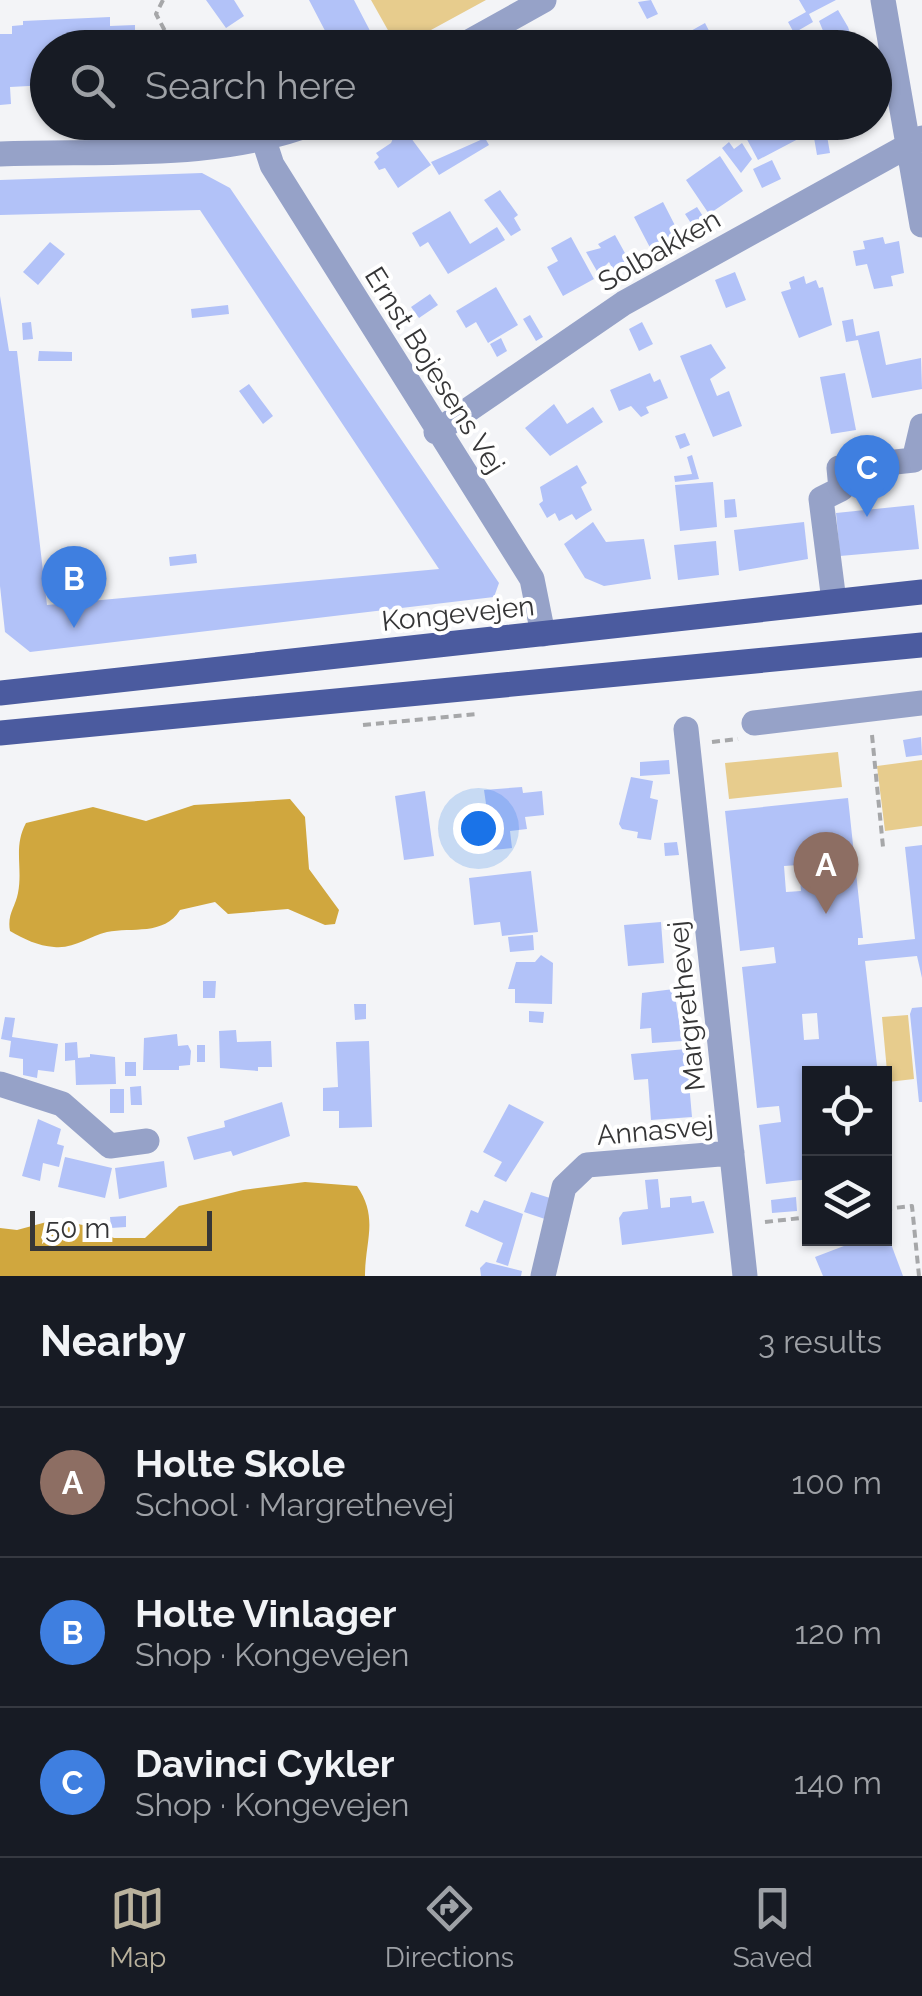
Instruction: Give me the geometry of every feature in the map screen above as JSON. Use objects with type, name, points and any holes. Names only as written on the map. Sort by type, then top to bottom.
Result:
[{"type":"main road","name":"Kongevejen","points":[[0,693],[922,592]]},
{"type":"main road","points":[[0,733],[922,646]]},
{"type":"street","points":[[490,30],[544,0]]},
{"type":"street","points":[[883,0],[890,30]]},
{"type":"street","points":[[892,40],[915,143],[922,225]]},
{"type":"street","points":[[0,154],[220,147],[239,140]]},
{"type":"street","name":"Ernst Bojesens Vej","points":[[264,140],[272,165],[436,432],[532,579],[543,634]]},
{"type":"street","name":"Solbakken","points":[[436,432],[624,303],[915,143]]},
{"type":"street","points":[[834,601],[822,499],[840,489],[839,468],[914,460],[922,426]]},
{"type":"street","points":[[754,722],[922,703]]},
{"type":"street","name":"Margrethevej","points":[[686,729],[745,1276]]},
{"type":"street","points":[[0,1084],[62,1104],[110,1146],[147,1141]]},
{"type":"street","name":"Annasvej","points":[[543,1276],[564,1187],[587,1166],[732,1153]]},
{"type":"path","points":[[154,0],[162,30]]},
{"type":"path","points":[[158,7],[162,0]]},
{"type":"path","points":[[869,710],[884,846]]},
{"type":"path","points":[[721,741],[732,740]]},
{"type":"path","points":[[892,1208],[912,1206],[919,1276]]},
{"type":"path","points":[[740,1224],[802,1218]]},
{"type":"shaded area","points":[[371,0],[486,0],[431,30],[388,30]]},
{"type":"shaded area","points":[[838,752],[842,787],[729,799],[725,763]]},
{"type":"shaded area","points":[[922,760],[922,826],[885,831],[877,766]]},
{"type":"shaded area","points":[[290,799],[305,817],[309,869],[339,910],[335,924],[325,925],[288,909],[228,914],[215,902],[180,910],[156,927],[107,932],[62,947],[37,944],[10,931],[10,915],[19,884],[20,840],[26,823],[93,807],[146,821],[194,805]]},
{"type":"shaded area","points":[[908,1015],[914,1079],[892,1082],[892,1066],[887,1066],[882,1017]]},
{"type":"shaded area","points":[[305,1182],[357,1186],[369,1219],[365,1276],[0,1276],[0,1228],[17,1230],[54,1220],[83,1225],[114,1238],[145,1238],[179,1206],[243,1190]]},
{"type":"building","points":[[206,0],[234,0],[244,16],[226,28]]},
{"type":"building","points":[[309,0],[354,0],[370,30],[325,30]]},
{"type":"building","points":[[651,0],[658,14],[647,19],[638,2]]},
{"type":"building","points":[[799,0],[836,0],[809,14],[813,22],[792,30],[788,22],[806,12]]},
{"type":"building","points":[[838,10],[849,30],[823,30],[819,21]]},
{"type":"building","points":[[110,17],[110,26],[135,25],[135,30],[30,30],[30,86],[10,87],[11,104],[0,105],[0,34],[12,34],[12,26],[23,25],[23,21]]},
{"type":"building","points":[[412,140],[431,165],[398,188],[385,168],[379,170],[374,162],[379,157],[376,153],[391,143]]},
{"type":"building","points":[[480,140],[489,145],[439,175],[431,162]]},
{"type":"building","points":[[747,140],[796,140],[758,160]]},
{"type":"building","points":[[814,140],[828,140],[830,153],[817,155]]},
{"type":"building","points":[[729,142],[734,149],[742,143],[752,159],[741,173],[722,148]]},
{"type":"building","points":[[720,156],[743,191],[709,214],[686,180]]},
{"type":"building","points":[[772,160],[781,179],[762,188],[753,169]]},
{"type":"building","points":[[202,173],[230,188],[499,583],[494,597],[30,652],[5,632],[0,586],[0,296],[9,351],[17,351],[47,605],[439,569],[200,210],[0,215],[0,180]]},
{"type":"building","points":[[500,190],[518,215],[514,218],[521,230],[511,236],[484,200]]},
{"type":"building","points":[[663,202],[686,247],[656,259],[634,217]]},
{"type":"building","points":[[697,207],[710,227],[698,234],[685,214]]},
{"type":"building","points":[[450,211],[470,244],[497,227],[505,240],[448,274],[428,242],[420,247],[412,233]]},
{"type":"building","points":[[615,235],[631,264],[615,273],[609,262],[598,273],[586,252],[601,248],[598,244]]},
{"type":"building","points":[[571,237],[594,279],[563,296],[547,267],[558,261],[551,248]]},
{"type":"building","points":[[883,237],[885,244],[899,241],[904,273],[891,276],[893,286],[874,289],[867,264],[856,266],[853,251],[865,249],[863,241]]},
{"type":"building","points":[[50,242],[65,254],[38,285],[23,272]]},
{"type":"building","points":[[735,272],[746,300],[726,308],[715,280]]},
{"type":"building","points":[[804,276],[806,284],[816,280],[819,288],[823,287],[832,325],[799,338],[781,292],[791,289],[789,282]]},
{"type":"building","points":[[496,287],[518,325],[488,343],[476,322],[466,328],[456,311]]},
{"type":"building","points":[[430,294],[438,305],[419,318],[411,307]]},
{"type":"building","points":[[228,305],[229,314],[192,318],[191,309]]},
{"type":"building","points":[[530,315],[543,337],[536,341],[523,319]]},
{"type":"building","points":[[853,319],[856,336],[879,331],[886,365],[921,358],[922,389],[872,398],[858,340],[846,342],[842,321]]},
{"type":"building","points":[[31,322],[33,339],[23,340],[22,323]]},
{"type":"building","points":[[642,322],[653,344],[639,351],[629,329]]},
{"type":"building","points":[[501,338],[507,351],[497,357],[490,344]]},
{"type":"building","points":[[711,344],[726,368],[710,379],[717,396],[729,391],[742,426],[713,437],[680,356]]},
{"type":"building","points":[[39,351],[72,352],[72,361],[38,361]]},
{"type":"building","points":[[650,373],[654,382],[660,379],[668,398],[646,407],[649,413],[641,417],[631,406],[619,411],[610,390]]},
{"type":"building","points":[[845,373],[856,430],[831,434],[820,377]]},
{"type":"building","points":[[249,384],[273,416],[263,424],[239,391]]},
{"type":"building","points":[[554,404],[567,424],[593,407],[603,422],[550,456],[525,428]]},
{"type":"building","points":[[685,433],[690,445],[680,449],[675,436]]},
{"type":"building","points":[[692,455],[699,479],[675,482],[674,476],[692,474],[687,457]]},
{"type":"building","points":[[577,465],[587,483],[581,487],[592,510],[576,520],[572,514],[559,521],[555,513],[547,518],[539,504],[543,501],[540,487]]},
{"type":"building","points":[[713,482],[717,527],[680,531],[675,485]]},
{"type":"building","points":[[735,499],[737,517],[725,518],[724,500]]},
{"type":"building","points":[[914,505],[919,549],[840,556],[836,513]]},
{"type":"building","points":[[593,522],[606,542],[644,539],[651,579],[604,586],[585,578],[564,544]]},
{"type":"building","points":[[804,522],[808,559],[739,571],[734,530]]},
{"type":"building","points":[[716,541],[719,575],[678,580],[674,545]]},
{"type":"building","points":[[196,554],[197,563],[170,566],[169,557]]},
{"type":"building","points":[[921,737],[922,755],[906,757],[903,740]]},
{"type":"building","points":[[669,760],[670,774],[640,776],[640,762]]},
{"type":"building","points":[[631,777],[653,781],[650,798],[658,800],[651,840],[637,838],[638,832],[622,829],[619,824]]},
{"type":"building","points":[[522,787],[523,793],[542,791],[544,815],[525,817],[527,829],[510,831],[512,848],[484,851],[482,832],[490,831],[484,790]]},
{"type":"building","points":[[425,791],[434,856],[404,860],[395,796]]},
{"type":"building","points":[[848,798],[863,938],[858,938],[858,945],[915,939],[905,847],[922,845],[922,978],[917,956],[865,961],[877,1066],[802,1066],[802,1180],[766,1184],[759,1125],[781,1122],[779,1106],[757,1108],[742,967],[776,963],[774,947],[740,951],[725,811]],"holes":[[[799,865],[801,891],[786,892],[784,866]],[[817,1013],[819,1039],[804,1040],[802,1014]]]},
{"type":"building","points":[[677,842],[679,855],[665,856],[664,843]]},
{"type":"building","points":[[531,871],[538,932],[502,936],[500,922],[474,925],[469,878]]},
{"type":"building","points":[[661,922],[664,963],[628,966],[624,925]]},
{"type":"building","points":[[533,935],[534,950],[510,952],[508,937]]},
{"type":"building","points":[[541,955],[553,963],[552,1004],[515,1003],[515,989],[508,989],[516,962],[535,962]]},
{"type":"building","points":[[203,981],[216,981],[215,998],[203,998]]},
{"type":"building","points":[[674,989],[682,1041],[652,1043],[651,1028],[640,1029],[642,993]]},
{"type":"building","points":[[354,1004],[366,1004],[366,1019],[355,1020]]},
{"type":"building","points":[[922,1007],[919,1102],[910,1014],[912,1008]]},
{"type":"building","points":[[529,1011],[544,1012],[543,1023],[529,1022]]},
{"type":"building","points":[[5,1017],[15,1018],[12,1037],[58,1044],[54,1072],[38,1070],[37,1078],[23,1075],[23,1059],[9,1057],[11,1041],[1,1039]]},
{"type":"building","points":[[236,1030],[237,1042],[271,1041],[272,1067],[258,1067],[258,1071],[220,1068],[219,1031]]},
{"type":"building","points":[[177,1034],[178,1046],[188,1045],[191,1051],[190,1065],[179,1066],[179,1070],[143,1070],[144,1038]]},
{"type":"building","points":[[369,1041],[372,1127],[339,1128],[339,1111],[323,1111],[323,1088],[338,1087],[336,1042]]},
{"type":"building","points":[[77,1042],[78,1058],[90,1054],[115,1057],[116,1084],[76,1085],[75,1060],[65,1061],[65,1043]]},
{"type":"building","points":[[197,1045],[205,1045],[205,1062],[197,1062]]},
{"type":"building","points":[[686,1049],[692,1117],[651,1120],[648,1079],[634,1080],[631,1054]]},
{"type":"building","points":[[125,1062],[136,1062],[136,1076],[125,1076]]},
{"type":"building","points":[[141,1086],[142,1105],[131,1105],[130,1087]]},
{"type":"building","points":[[110,1089],[124,1089],[124,1113],[110,1113]]},
{"type":"building","points":[[282,1102],[290,1136],[233,1156],[231,1151],[194,1160],[187,1137],[225,1127],[224,1121]]},
{"type":"building","points":[[509,1104],[544,1122],[506,1182],[494,1176],[502,1162],[483,1152]]},
{"type":"building","points":[[38,1119],[61,1129],[57,1144],[64,1146],[59,1167],[43,1163],[40,1181],[22,1176]]},
{"type":"building","points":[[65,1157],[112,1168],[105,1198],[58,1187]]},
{"type":"building","points":[[164,1161],[167,1187],[119,1199],[115,1168]]},
{"type":"building","points":[[658,1179],[661,1208],[670,1207],[670,1198],[691,1196],[692,1203],[704,1201],[714,1233],[622,1245],[619,1218],[623,1212],[648,1209],[645,1180]]},
{"type":"building","points":[[531,1192],[550,1198],[545,1219],[524,1212]]},
{"type":"building","points":[[796,1197],[797,1211],[772,1213],[771,1200]]},
{"type":"building","points":[[484,1200],[523,1214],[508,1266],[496,1262],[503,1243],[465,1226],[471,1210],[478,1213]]},
{"type":"building","points":[[126,1216],[126,1227],[111,1228],[110,1217]]},
{"type":"building","points":[[844,1246],[892,1246],[903,1276],[823,1276],[815,1257]]},
{"type":"building","points":[[486,1262],[522,1271],[521,1276],[481,1276],[480,1268]]},
{"type":"place","name":"Davinci Cykler","points":[[867,517]]},
{"type":"place","name":"Holte Vinlager","points":[[74,628]]},
{"type":"place","name":"Holte Skole","points":[[826,914]]}]
